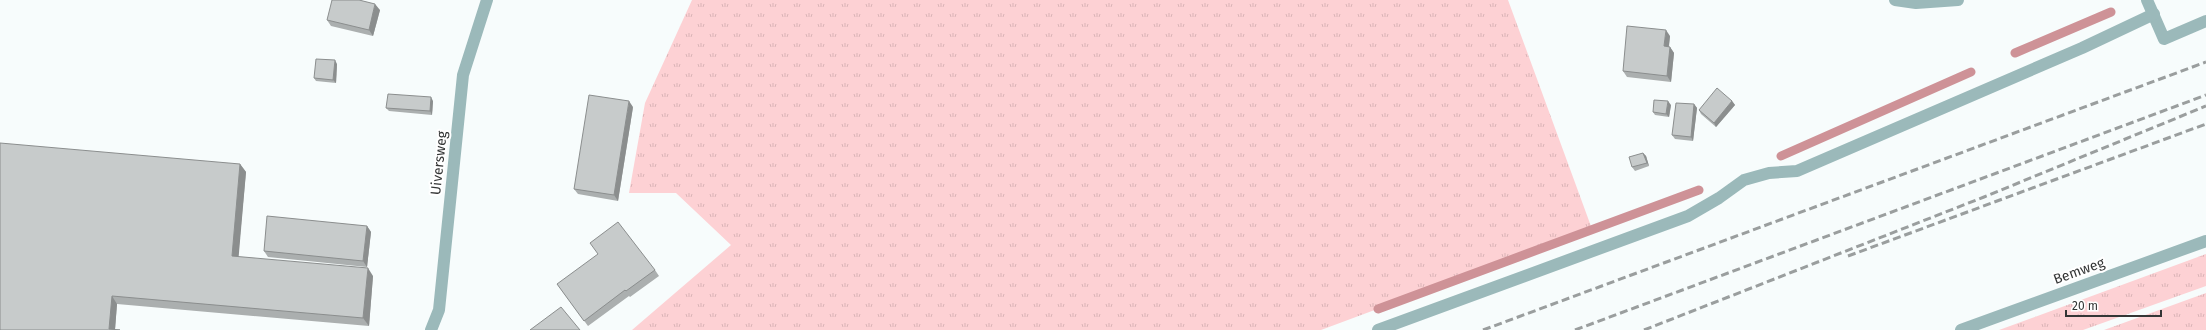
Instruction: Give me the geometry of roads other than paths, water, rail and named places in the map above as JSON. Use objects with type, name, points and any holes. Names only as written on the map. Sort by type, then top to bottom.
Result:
[{"type":"street","name":"Uiversweg","points":[[431,330],[439,310],[462,75],[487,0]]},
{"type":"street","points":[[1895,0],[1916,3],[1958,0]]},
{"type":"street","points":[[2148,0],[2164,39],[2206,22]]},
{"type":"street","points":[[1378,330],[1688,216],[1719,198],[1744,180],[1769,173],[1797,171],[2082,48],[2154,14]]},
{"type":"street","name":"Bemweg","points":[[1961,330],[2206,241]]},
{"type":"waterway","points":[[2015,53],[2111,12]]},
{"type":"waterway","points":[[1781,156],[1971,72]]},
{"type":"waterway","points":[[1378,309],[1699,190]]},
{"type":"railway","points":[[1483,330],[2206,62]]},
{"type":"railway","points":[[1575,330],[2206,95]]},
{"type":"railway","points":[[1644,330],[1984,197],[2206,106]]},
{"type":"railway","points":[[1848,256],[2206,124]]}]
